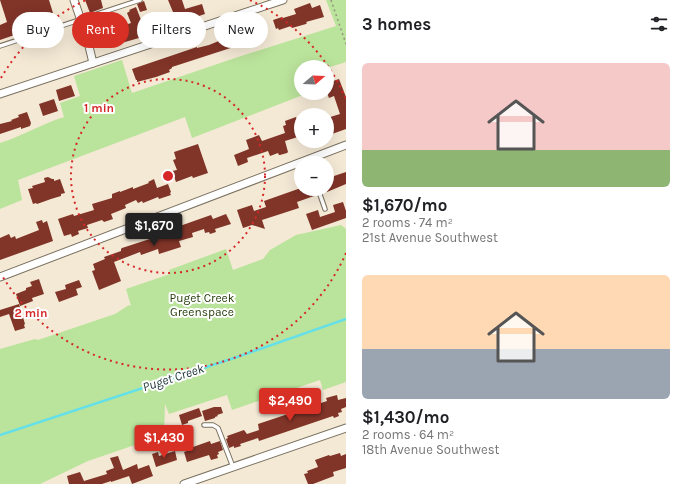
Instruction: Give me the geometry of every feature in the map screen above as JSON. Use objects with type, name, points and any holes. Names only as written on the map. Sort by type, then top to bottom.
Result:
[{"type":"street","points":[[74,0],[78,12]]},
{"type":"street","points":[[0,94],[283,0]]},
{"type":"street","points":[[89,48],[93,63]]},
{"type":"street","points":[[321,156],[346,145]]},
{"type":"street","points":[[0,277],[294,167]]},
{"type":"street","points":[[184,484],[346,428]]},
{"type":"lane","points":[[104,12],[140,0]]},
{"type":"lane","points":[[0,46],[72,23]]},
{"type":"lane","points":[[320,196],[325,209]]},
{"type":"lane","points":[[204,425],[213,425],[218,428],[234,467]]},
{"type":"path","points":[[331,0],[346,44]]},
{"type":"green space","points":[[326,0],[346,0],[346,62],[334,66],[334,60],[294,60],[294,98],[192,138],[185,117],[18,180],[22,200],[0,209],[0,143],[64,117],[60,103],[80,96],[74,76],[122,60],[132,93],[336,26]]},
{"type":"green space","name":"Puget Creek Greenspace","points":[[341,225],[346,229],[346,382],[323,390],[320,380],[232,410],[227,395],[169,414],[165,404],[164,435],[88,461],[40,484],[0,484],[0,349],[35,339],[38,340],[115,314],[129,305],[131,306],[126,289],[170,274],[169,270],[226,249],[233,270],[263,259],[270,250],[296,235]]},
{"type":"building","points":[[0,0],[49,0],[53,12],[12,12],[12,36],[0,40],[0,25],[7,22]]},
{"type":"building","points":[[85,0],[101,0],[103,8],[90,12]]},
{"type":"building","points":[[168,0],[182,0],[185,9],[202,4],[204,12],[173,12]]},
{"type":"building","points":[[144,1],[147,10],[140,12],[137,4]]},
{"type":"building","points":[[310,3],[312,8],[320,5],[324,17],[292,28],[291,26],[279,30],[278,28],[276,29],[273,20],[296,14],[294,9]]},
{"type":"building","points":[[136,7],[138,12],[137,39],[129,41],[129,24],[131,23],[128,12],[130,11],[129,10]]},
{"type":"building","points":[[214,43],[214,48],[230,48],[172,67],[169,70],[170,72],[156,77],[137,82],[136,80],[132,69],[194,48],[206,48],[206,46]]},
{"type":"building","points":[[339,79],[346,97],[346,129],[334,133],[334,116],[340,114],[334,96],[334,81]]},
{"type":"building","points":[[71,85],[75,96],[59,101],[56,90]]},
{"type":"building","points":[[54,99],[58,111],[43,116],[39,104]]},
{"type":"building","points":[[27,112],[31,123],[30,126],[21,129],[21,127],[0,134],[0,124],[12,121],[11,120],[19,117],[18,115]]},
{"type":"building","points":[[294,118],[294,138],[285,141],[287,153],[279,155],[278,153],[270,156],[268,151],[247,158],[248,162],[238,166],[234,155],[249,149],[246,140],[259,135],[262,141],[285,133],[283,126],[286,125],[285,121]]},
{"type":"building","points":[[198,144],[208,173],[193,178],[192,176],[176,182],[172,171],[177,170],[173,160],[176,159],[174,152]]},
{"type":"building","points":[[346,172],[346,184],[334,189],[334,176]]},
{"type":"building","points":[[48,177],[54,179],[54,181],[60,179],[65,193],[61,194],[61,196],[33,204],[28,189],[33,188],[32,186],[45,182],[44,178]]},
{"type":"building","points":[[154,179],[157,188],[168,184],[171,195],[159,199],[158,197],[143,203],[142,201],[138,203],[136,200],[125,205],[126,208],[111,214],[113,219],[104,222],[102,220],[87,225],[88,228],[78,231],[79,234],[72,237],[71,234],[64,236],[58,219],[73,214],[74,216],[94,210],[92,204],[112,198],[112,194],[133,187],[133,189],[149,183],[148,182]]},
{"type":"building","points":[[294,190],[294,196],[314,196],[297,202],[299,208],[262,220],[265,229],[252,225],[243,228],[237,210],[252,205],[254,211],[266,207],[264,201]]},
{"type":"building","points":[[343,202],[346,211],[346,218],[312,230],[306,214],[318,210],[320,217],[335,212],[333,205]]},
{"type":"building","points":[[226,214],[231,224],[215,229],[216,232],[210,234],[209,232],[205,233],[204,229],[192,233],[193,237],[179,241],[181,247],[159,254],[158,249],[141,255],[140,252],[114,262],[121,281],[99,290],[92,271],[95,270],[93,264],[105,259],[104,257],[121,251],[122,248],[159,236],[178,228],[177,227],[211,215],[213,219]]},
{"type":"building","points":[[42,220],[43,223],[47,221],[53,241],[0,260],[0,238],[9,234],[11,238],[15,236],[16,239],[39,230],[36,222]]},
{"type":"building","points":[[39,279],[44,294],[32,298],[33,301],[20,306],[16,294],[32,286],[30,282]]},
{"type":"building","points":[[79,280],[82,287],[76,289],[78,295],[59,302],[55,292],[66,289],[65,285]]},
{"type":"building","points":[[19,304],[25,328],[15,331],[9,314],[0,317],[0,310]]},
{"type":"building","points":[[337,395],[338,400],[346,398],[346,407],[341,409],[342,412],[338,413],[339,416],[334,418],[333,416],[259,441],[258,438],[240,444],[241,446],[229,448],[226,439],[228,438],[227,436],[244,430],[247,434],[259,430],[258,424],[327,401],[326,398]]},
{"type":"building","points":[[214,407],[221,407],[223,413],[217,415],[218,416],[215,418],[205,421],[202,411]]},
{"type":"building","points":[[199,408],[202,416],[182,425],[179,415]]},
{"type":"building","points":[[210,441],[211,444],[220,441],[223,450],[218,452],[218,458],[211,460],[209,455],[187,462],[184,452]]},
{"type":"building","points":[[175,451],[177,460],[156,467],[152,454],[158,452],[159,456]]},
{"type":"building","points":[[340,453],[341,456],[346,454],[346,468],[333,472],[334,476],[313,484],[308,484],[304,474],[308,473],[307,471],[318,467],[315,460]]},
{"type":"building","points":[[118,456],[123,470],[137,464],[138,469],[149,465],[153,476],[132,484],[129,476],[102,484],[69,484],[67,476],[80,472],[84,481],[107,474],[106,471],[114,468],[110,458]]},
{"type":"waterway","name":"Puget Creek","points":[[0,435],[237,357],[346,319]]}]
